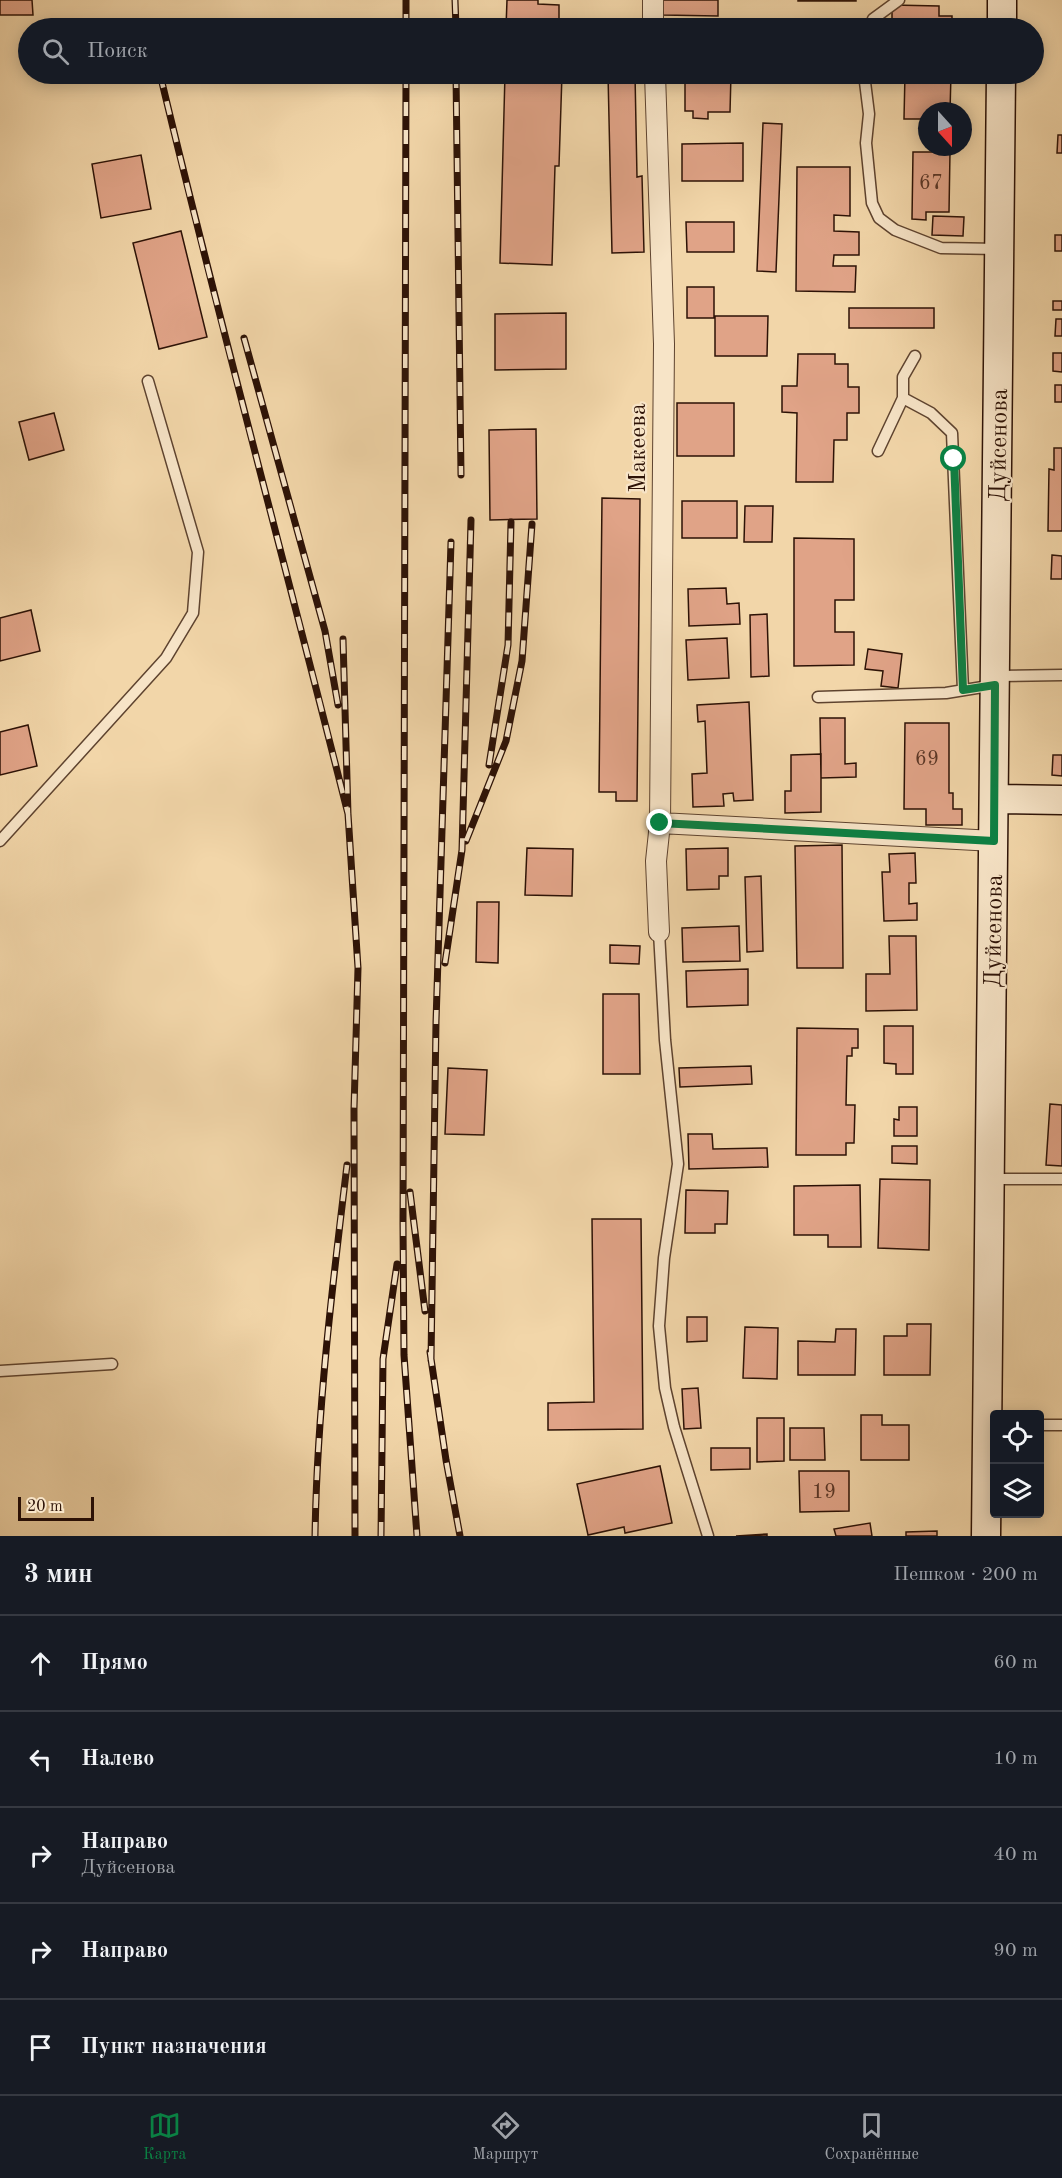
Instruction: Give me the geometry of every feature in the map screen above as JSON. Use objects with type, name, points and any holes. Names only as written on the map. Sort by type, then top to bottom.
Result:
[{"type":"street","points":[[652,0],[653,18]]},
{"type":"street","points":[[1002,0],[1002,18]]},
{"type":"street","name":"Макеева","points":[[655,84],[664,344],[660,823],[656,861],[660,933]]},
{"type":"street","name":"Дуйсенова","points":[[991,1410],[990,1179],[1001,84]]},
{"type":"street","points":[[994,799],[1062,800]]},
{"type":"street","points":[[660,823],[994,841]]},
{"type":"street","name":"Дуйсенова","points":[[986,1536],[990,1448]]},
{"type":"lane","points":[[874,18],[899,0]]},
{"type":"lane","points":[[865,84],[869,114],[866,143],[872,203],[879,218],[895,230],[941,248],[1000,249]]},
{"type":"lane","points":[[878,451],[903,398],[903,377],[915,356]]},
{"type":"lane","points":[[0,841],[166,658],[193,613],[198,552],[148,381]]},
{"type":"lane","points":[[903,398],[931,413],[952,433],[963,690]]},
{"type":"lane","points":[[818,697],[946,693],[995,681],[1062,675]]},
{"type":"lane","points":[[660,933],[665,1040],[678,1164],[664,1258],[658,1326],[665,1388],[674,1427],[708,1536]]},
{"type":"lane","points":[[990,1179],[1062,1179]]},
{"type":"lane","points":[[0,1371],[112,1364]]},
{"type":"lane","points":[[1044,1425],[1062,1425]]},
{"type":"building","points":[[0,0],[32,0],[33,15],[0,15]]},
{"type":"building","points":[[507,0],[538,0],[538,4],[559,5],[559,18],[506,18]]},
{"type":"building","points":[[663,0],[718,0],[718,16],[663,15]]},
{"type":"building","points":[[856,0],[856,1],[798,1]]},
{"type":"building","points":[[892,5],[939,6],[939,16],[952,16],[952,18],[892,18]]},
{"type":"building","points":[[505,84],[562,84],[559,166],[555,166],[552,265],[500,263]]},
{"type":"building","points":[[608,84],[635,84],[637,177],[642,176],[644,252],[612,253]]},
{"type":"building","points":[[685,84],[731,84],[730,112],[708,112],[708,119],[693,118],[693,111],[685,111]]},
{"type":"building","points":[[905,84],[951,84],[950,102],[918,102],[918,119],[904,119]]},
{"type":"building","points":[[763,123],[782,124],[776,272],[757,271]]},
{"type":"building","points":[[1058,135],[1062,135],[1062,153],[1057,153]]},
{"type":"building","points":[[743,143],[743,181],[682,181],[682,144]]},
{"type":"building","points":[[913,152],[918,152],[918,156],[950,156],[949,212],[926,212],[926,220],[912,219]]},
{"type":"building","points":[[141,155],[151,209],[101,218],[92,164]]},
{"type":"building","points":[[797,167],[850,167],[850,216],[834,215],[834,231],[859,232],[859,255],[834,255],[833,266],[856,266],[855,292],[796,291]]},
{"type":"building","points":[[933,216],[964,217],[963,236],[932,235]]},
{"type":"building","points":[[686,222],[734,222],[734,252],[687,252]]},
{"type":"building","points":[[181,231],[207,337],[159,349],[133,243]]},
{"type":"building","points":[[1055,235],[1062,235],[1062,251],[1055,251]]},
{"type":"building","points":[[687,287],[714,287],[714,318],[687,318]]},
{"type":"building","points":[[1053,301],[1062,301],[1062,310],[1053,310]]},
{"type":"building","points":[[849,308],[934,308],[934,328],[849,328]]},
{"type":"building","points":[[566,313],[566,369],[495,370],[495,314]]},
{"type":"building","points":[[715,316],[768,316],[767,356],[715,356]]},
{"type":"building","points":[[1056,319],[1062,319],[1062,336],[1055,336]]},
{"type":"building","points":[[1053,353],[1062,353],[1062,372],[1053,371]]},
{"type":"building","points":[[798,354],[835,354],[835,364],[848,364],[848,387],[859,387],[859,413],[847,413],[847,440],[834,440],[833,482],[796,482],[797,413],[782,412],[782,386],[797,386]]},
{"type":"building","points":[[1055,385],[1062,385],[1062,402],[1055,402]]},
{"type":"building","points":[[677,403],[734,403],[734,456],[677,456]]},
{"type":"building","points":[[54,413],[64,450],[29,460],[19,422]]},
{"type":"building","points":[[536,429],[537,519],[490,520],[489,430]]},
{"type":"building","points":[[1054,448],[1062,448],[1062,531],[1048,531],[1049,469],[1054,470]]},
{"type":"building","points":[[602,498],[640,499],[637,801],[616,801],[616,792],[599,792]]},
{"type":"building","points":[[682,501],[737,501],[737,538],[682,538]]},
{"type":"building","points":[[745,506],[773,506],[772,542],[744,542]]},
{"type":"building","points":[[794,538],[854,539],[854,600],[835,600],[835,632],[854,632],[854,665],[794,666]]},
{"type":"building","points":[[1052,555],[1062,556],[1062,579],[1051,579]]},
{"type":"building","points":[[726,588],[727,604],[739,603],[740,624],[689,626],[688,589]]},
{"type":"building","points":[[31,610],[40,651],[0,661],[0,618]]},
{"type":"building","points":[[767,614],[769,676],[751,677],[750,615]]},
{"type":"building","points":[[727,638],[729,678],[688,680],[686,640]]},
{"type":"building","points":[[868,649],[902,654],[898,688],[881,686],[883,671],[865,669]]},
{"type":"building","points":[[749,702],[753,800],[734,801],[733,793],[723,794],[724,806],[693,807],[692,774],[707,773],[705,721],[698,722],[697,705]]},
{"type":"building","points":[[820,718],[845,718],[845,764],[856,763],[856,777],[821,778]]},
{"type":"building","points":[[905,723],[949,723],[949,793],[953,793],[953,809],[962,809],[962,825],[926,825],[926,809],[904,809]]},
{"type":"building","points":[[28,725],[37,766],[0,775],[0,732]]},
{"type":"building","points":[[821,754],[821,812],[785,813],[785,791],[791,791],[791,755]]},
{"type":"building","points":[[1053,755],[1062,755],[1062,776],[1052,775]]},
{"type":"building","points":[[842,845],[843,968],[797,968],[795,846]]},
{"type":"building","points":[[527,848],[573,849],[572,896],[525,895]]},
{"type":"building","points":[[728,848],[728,876],[719,876],[719,889],[687,890],[686,849]]},
{"type":"building","points":[[915,853],[916,883],[909,883],[909,904],[917,903],[917,920],[884,921],[882,872],[890,872],[889,854]]},
{"type":"building","points":[[761,876],[763,951],[747,952],[745,877]]},
{"type":"building","points":[[477,902],[499,902],[498,963],[476,962]]},
{"type":"building","points":[[739,926],[740,961],[683,962],[682,928]]},
{"type":"building","points":[[889,936],[916,936],[917,1010],[866,1011],[866,974],[890,974]]},
{"type":"building","points":[[610,945],[640,946],[639,964],[610,963]]},
{"type":"building","points":[[748,969],[748,1005],[687,1007],[686,971]]},
{"type":"building","points":[[603,994],[639,994],[640,1074],[603,1074]]},
{"type":"building","points":[[884,1026],[913,1026],[913,1074],[896,1074],[896,1064],[884,1063]]},
{"type":"building","points":[[797,1028],[858,1029],[858,1048],[852,1048],[852,1056],[847,1056],[846,1105],[855,1105],[854,1143],[846,1143],[846,1155],[796,1155]]},
{"type":"building","points":[[751,1066],[752,1084],[680,1087],[679,1068]]},
{"type":"building","points":[[448,1068],[487,1070],[484,1135],[445,1134]]},
{"type":"building","points":[[1050,1104],[1062,1105],[1062,1166],[1046,1165]]},
{"type":"building","points":[[899,1107],[917,1107],[917,1136],[894,1136],[894,1119],[899,1120]]},
{"type":"building","points":[[688,1134],[712,1134],[713,1149],[767,1148],[768,1167],[689,1169]]},
{"type":"building","points":[[892,1146],[917,1146],[917,1164],[892,1163]]},
{"type":"building","points":[[880,1179],[930,1180],[929,1250],[878,1248]]},
{"type":"building","points":[[860,1185],[861,1247],[828,1247],[828,1235],[794,1235],[794,1186]]},
{"type":"building","points":[[686,1190],[728,1191],[727,1224],[715,1224],[715,1233],[685,1233]]},
{"type":"building","points":[[592,1219],[641,1219],[643,1429],[548,1430],[548,1403],[594,1402]]},
{"type":"building","points":[[687,1317],[707,1317],[707,1341],[687,1342]]},
{"type":"building","points":[[907,1324],[931,1324],[930,1375],[884,1375],[884,1336],[907,1336]]},
{"type":"building","points":[[745,1327],[778,1328],[777,1379],[743,1378]]},
{"type":"building","points":[[836,1329],[856,1329],[855,1375],[798,1375],[798,1341],[835,1342]]},
{"type":"building","points":[[698,1388],[701,1428],[684,1429],[682,1389]]},
{"type":"building","points":[[861,1415],[882,1415],[882,1425],[909,1425],[909,1460],[861,1460]]},
{"type":"building","points":[[757,1418],[784,1418],[784,1461],[757,1462]]},
{"type":"building","points":[[790,1428],[824,1428],[825,1460],[790,1460]]},
{"type":"building","points":[[711,1448],[750,1448],[750,1469],[711,1470]]},
{"type":"building","points":[[660,1466],[672,1523],[625,1533],[624,1527],[588,1535],[577,1484]]},
{"type":"building","points":[[799,1471],[849,1471],[849,1511],[800,1512]]},
{"type":"building","points":[[870,1523],[872,1536],[836,1536],[834,1529]]},
{"type":"building","points":[[937,1531],[937,1536],[906,1536],[906,1532]]},
{"type":"building","points":[[767,1534],[767,1536],[736,1536]]},
{"type":"railway","points":[[406,0],[406,18]]},
{"type":"railway","points":[[455,0],[456,18]]},
{"type":"railway","points":[[162,84],[348,814],[343,639]]},
{"type":"railway","points":[[406,84],[403,1224],[404,1355],[417,1536]]},
{"type":"railway","points":[[456,84],[461,475]]},
{"type":"railway","points":[[244,338],[325,631],[338,705]]},
{"type":"railway","points":[[445,963],[462,850],[471,520]]},
{"type":"railway","points":[[489,765],[508,645],[511,522]]},
{"type":"railway","points":[[466,841],[506,741],[522,661],[532,524]]},
{"type":"railway","points":[[431,1360],[436,1022],[451,542]]},
{"type":"railway","points":[[348,814],[358,968],[354,1109],[355,1536]]},
{"type":"railway","points":[[315,1536],[322,1397],[347,1165]]},
{"type":"railway","points":[[410,1192],[425,1311]]},
{"type":"railway","points":[[381,1536],[383,1359],[397,1264]]},
{"type":"railway","points":[[430,1352],[460,1536]]},
{"type":"route","points":[[660,823],[994,841],[995,685],[963,690],[954,459]]}]
